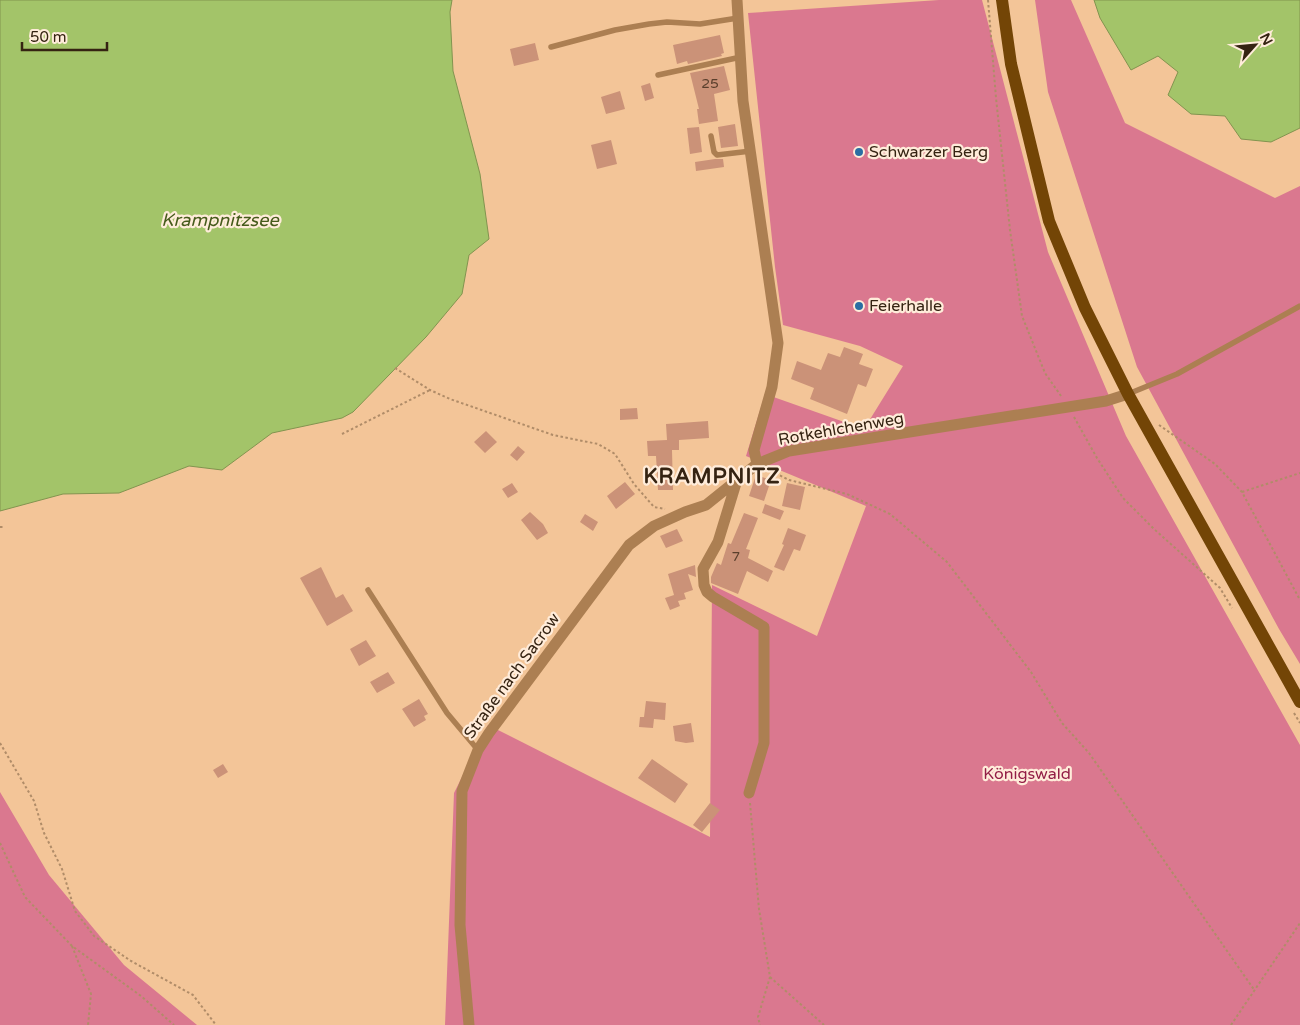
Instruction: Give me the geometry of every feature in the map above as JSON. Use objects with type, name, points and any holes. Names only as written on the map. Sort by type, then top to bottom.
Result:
[{"type":"main road","points":[[1002,0],[1011,64],[1049,221],[1085,308],[1128,394],[1296,705]]},
{"type":"street","name":"Rotkehlchenweg","points":[[737,0],[743,101],[778,343],[772,387],[754,450],[757,464],[790,451],[1106,401],[1128,394]]},
{"type":"street","name":"Straße nach Sacrow","points":[[469,1025],[460,925],[462,791],[478,750],[628,545],[654,526],[706,505],[757,464]]},
{"type":"street","points":[[738,479],[718,542],[703,569],[704,585],[707,592],[764,627],[764,743],[749,793]]},
{"type":"lane","points":[[551,47],[615,30],[650,24],[667,22],[700,24],[738,18]]},
{"type":"lane","points":[[658,75],[741,57]]},
{"type":"lane","points":[[711,136],[714,152],[717,155],[751,152]]},
{"type":"lane","points":[[1128,394],[1177,374],[1300,306]]},
{"type":"lane","points":[[368,590],[447,714],[478,750]]},
{"type":"path","points":[[988,0],[1008,211],[1022,316],[1045,373],[1069,407],[1097,458],[1123,498],[1154,529],[1220,588],[1235,612]]},
{"type":"path","points":[[395,368],[430,390],[450,399],[553,435],[598,444],[615,454],[634,484],[654,506],[685,512]]},
{"type":"path","points":[[342,434],[430,390]]},
{"type":"path","points":[[1141,416],[1174,434],[1215,464],[1242,492],[1300,600]]},
{"type":"path","points":[[757,464],[789,480],[847,494],[890,514],[947,562],[1031,672],[1062,723],[1089,754],[1255,991]]},
{"type":"path","points":[[1242,492],[1300,473]]},
{"type":"path","points":[[1296,705],[1300,723]]},
{"type":"path","points":[[0,743],[34,801],[44,833],[62,869],[75,911],[94,936],[131,961],[193,995],[216,1025]]},
{"type":"path","points":[[749,793],[759,909],[770,978],[758,1017],[760,1025]]},
{"type":"path","points":[[0,843],[25,897],[72,946],[141,996],[174,1025]]},
{"type":"path","points":[[1231,1025],[1300,923]]},
{"type":"path","points":[[72,946],[91,994],[88,1025]]},
{"type":"path","points":[[770,978],[824,1025]]},
{"type":"green space","name":"Königswald","points":[[939,0],[982,0],[1048,252],[1126,436],[1300,745],[1300,1025],[445,1025],[454,793],[488,725],[710,837],[712,585],[817,636],[866,506],[746,456],[765,394],[864,429],[903,366],[860,346],[783,325],[748,13]]},
{"type":"green space","points":[[1035,0],[1071,0],[1125,123],[1275,198],[1300,186],[1300,664],[1279,629],[1137,367],[1048,92]]},
{"type":"green space","points":[[0,792],[49,875],[124,965],[197,1025],[0,1025]]},
{"type":"water","name":"Krampnitzsee","points":[[0,0],[452,0],[450,12],[453,71],[480,174],[489,239],[469,255],[462,294],[426,337],[353,412],[342,418],[272,433],[222,470],[189,466],[119,493],[63,494],[0,511]]},
{"type":"water","points":[[1094,0],[1300,0],[1300,128],[1271,142],[1241,139],[1225,116],[1191,114],[1168,95],[1178,72],[1158,56],[1131,70],[1100,18]]},
{"type":"building","points":[[720,35],[724,53],[721,54],[722,56],[688,64],[687,61],[677,64],[673,45]]},
{"type":"building","points":[[535,43],[539,60],[514,66],[510,49]]},
{"type":"building","points":[[724,66],[730,90],[714,94],[718,121],[699,124],[697,109],[699,109],[690,73]]},
{"type":"building","points":[[650,83],[654,98],[645,101],[641,86]]},
{"type":"building","points":[[620,91],[625,109],[606,114],[601,97]]},
{"type":"building","points":[[735,124],[738,146],[721,148],[718,127]]},
{"type":"building","points":[[699,127],[702,152],[690,154],[687,128]]},
{"type":"building","points":[[611,140],[617,164],[597,169],[591,145]]},
{"type":"building","points":[[723,159],[724,167],[696,171],[695,162]]},
{"type":"building","points":[[844,347],[863,354],[859,364],[873,369],[866,387],[858,384],[847,414],[810,399],[814,388],[791,379],[797,361],[821,370],[828,353],[840,357]]},
{"type":"building","points":[[637,408],[638,419],[620,420],[620,409]]},
{"type":"building","points":[[708,421],[709,438],[679,440],[679,450],[672,450],[673,490],[658,490],[656,456],[648,456],[647,441],[667,440],[666,424]]},
{"type":"building","points":[[486,431],[497,442],[485,453],[474,442]]},
{"type":"building","points":[[518,446],[525,452],[517,461],[510,455]]},
{"type":"building","points":[[756,475],[771,480],[764,501],[749,496]]},
{"type":"building","points":[[625,482],[635,494],[616,509],[607,496]]},
{"type":"building","points":[[512,483],[518,492],[508,498],[502,489]]},
{"type":"building","points":[[787,483],[805,487],[800,510],[782,506]]},
{"type":"building","points":[[765,504],[784,511],[780,520],[762,513]]},
{"type":"building","points":[[530,512],[543,524],[548,533],[537,540],[521,520]]},
{"type":"building","points":[[744,513],[758,518],[746,549],[750,550],[748,558],[773,571],[768,582],[747,571],[738,594],[711,583],[711,577],[717,563],[721,565],[728,543],[731,544]]},
{"type":"building","points":[[585,514],[598,522],[593,531],[580,522]]},
{"type":"building","points":[[788,528],[806,535],[800,551],[794,549],[784,571],[774,567],[784,545],[782,544]]},
{"type":"building","points":[[677,529],[683,541],[666,548],[660,536]]},
{"type":"building","points":[[695,565],[696,577],[688,574],[693,590],[684,593],[686,599],[678,601],[680,606],[670,610],[665,598],[674,595],[668,574]]},
{"type":"building","points":[[321,567],[336,598],[343,594],[353,611],[327,626],[300,578]]},
{"type":"building","points":[[366,640],[376,656],[359,666],[350,649]]},
{"type":"building","points":[[388,672],[395,683],[377,693],[370,682]]},
{"type":"building","points":[[419,699],[428,714],[424,716],[426,720],[414,727],[402,709]]},
{"type":"building","points":[[646,701],[666,703],[665,720],[654,719],[653,728],[639,727],[640,717],[644,717]]},
{"type":"building","points":[[691,723],[694,742],[675,741],[673,726]]},
{"type":"building","points":[[652,759],[688,784],[675,803],[638,778]]},
{"type":"building","points":[[223,764],[228,772],[218,778],[213,770]]},
{"type":"building","points":[[710,803],[720,810],[702,832],[693,825]]},
{"type":"place","name":"Schwarzer Berg","points":[[859,152]]},
{"type":"place","name":"Feierhalle","points":[[859,306]]},
{"type":"district","name":"KRAMPNITZ","points":[[712,476]]}]
